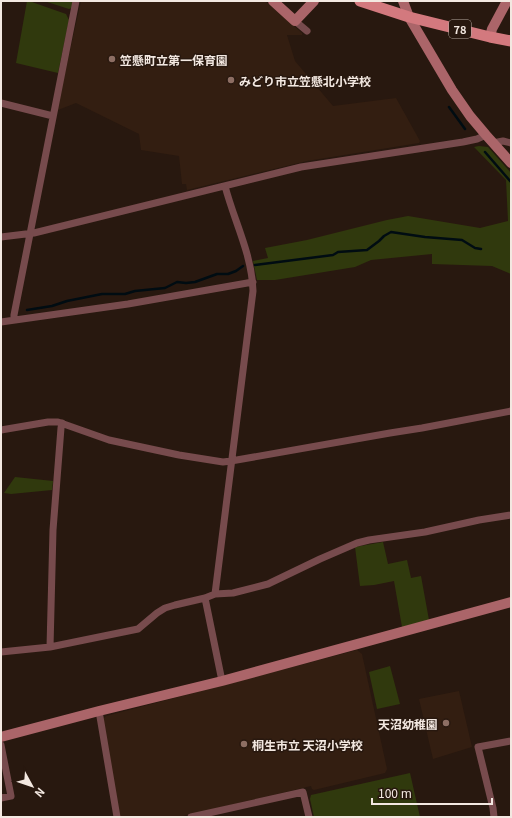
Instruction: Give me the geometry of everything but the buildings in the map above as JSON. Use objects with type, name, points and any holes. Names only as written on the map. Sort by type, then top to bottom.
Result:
[{"type":"main road","name":"78","points":[[360,1],[409,17],[511,41]]},
{"type":"street","points":[[14,320],[76,1]]},
{"type":"street","points":[[273,1],[307,31]]},
{"type":"street","points":[[295,21],[314,1]]},
{"type":"street","points":[[403,1],[409,17],[452,90],[470,116],[511,163]]},
{"type":"street","points":[[490,36],[492,28],[506,1]]},
{"type":"street","points":[[1,103],[53,116]]},
{"type":"street","points":[[1,237],[30,234],[306,166],[463,142],[477,139],[486,135]]},
{"type":"street","points":[[493,143],[511,143]]},
{"type":"street","points":[[215,594],[253,291],[253,282],[248,256],[225,186]]},
{"type":"street","points":[[1,322],[128,304],[253,282]]},
{"type":"street","points":[[1,430],[48,422],[62,423],[109,440],[179,455],[223,462],[422,428],[511,411]]},
{"type":"street","points":[[50,647],[53,530],[62,423]]},
{"type":"street","points":[[1,652],[50,647],[138,629],[165,608],[215,594],[233,593],[268,584],[357,543],[425,532],[479,520],[511,515]]},
{"type":"street","points":[[205,598],[222,681]]},
{"type":"street","points":[[1,737],[222,681],[511,602]]},
{"type":"street","points":[[99,711],[117,817]]},
{"type":"street","points":[[494,817],[478,747],[511,741]]},
{"type":"street","points":[[1,745],[11,796],[1,798]]},
{"type":"street","points":[[191,817],[303,792],[309,817]]},
{"type":"shaded area","name":"みどり市立笠懸北小学校","points":[[81,1],[265,1],[302,33],[302,35],[287,35],[295,61],[333,106],[396,98],[420,141],[419,143],[307,161],[187,190],[186,184],[182,184],[179,156],[141,150],[139,134],[76,103],[58,110],[57,109]]},
{"type":"shaded area","name":"桐生市立 天沼小学校","points":[[357,650],[362,654],[387,769],[385,773],[314,790],[311,786],[179,817],[119,817],[103,719],[106,716]]},
{"type":"shaded area","name":"天沼幼稚園","points":[[459,691],[472,747],[433,759],[419,699]]},
{"type":"green space","points":[[27,1],[66,14],[69,20],[58,73],[16,63]]},
{"type":"green space","points":[[44,1],[73,1],[72,8],[69,9]]},
{"type":"green space","points":[[474,147],[488,147],[511,173],[511,274],[492,266],[432,264],[432,254],[371,260],[355,267],[275,280],[257,280],[253,261],[268,258],[265,248],[307,240],[408,216],[480,228],[508,221],[506,180]]},
{"type":"green space","points":[[15,477],[53,481],[52,490],[11,494],[4,493]]},
{"type":"green space","points":[[383,542],[388,564],[407,560],[411,578],[421,576],[429,620],[402,627],[394,581],[360,586],[355,547]]},
{"type":"green space","points":[[390,666],[400,704],[377,709],[369,672]]},
{"type":"green space","points":[[410,773],[420,817],[314,817],[310,799],[311,795]]},
{"type":"waterway","points":[[449,107],[465,129]]},
{"type":"waterway","points":[[485,152],[511,182]]},
{"type":"waterway","points":[[255,265],[333,255],[338,252],[367,250],[391,232],[462,240],[475,248],[481,249]]},
{"type":"waterway","points":[[27,310],[52,306],[67,301],[102,294],[125,294],[135,291],[165,288],[177,282],[195,282],[217,274],[228,274],[243,266]]},
{"type":"place","name":"笠懸町立第一保育園","points":[[112,59]]},
{"type":"place","name":"みどり市立笠懸北小学校","points":[[231,80]]},
{"type":"place","name":"天沼幼稚園","points":[[446,723]]},
{"type":"place","name":"桐生市立 天沼小学校","points":[[244,744]]}]
